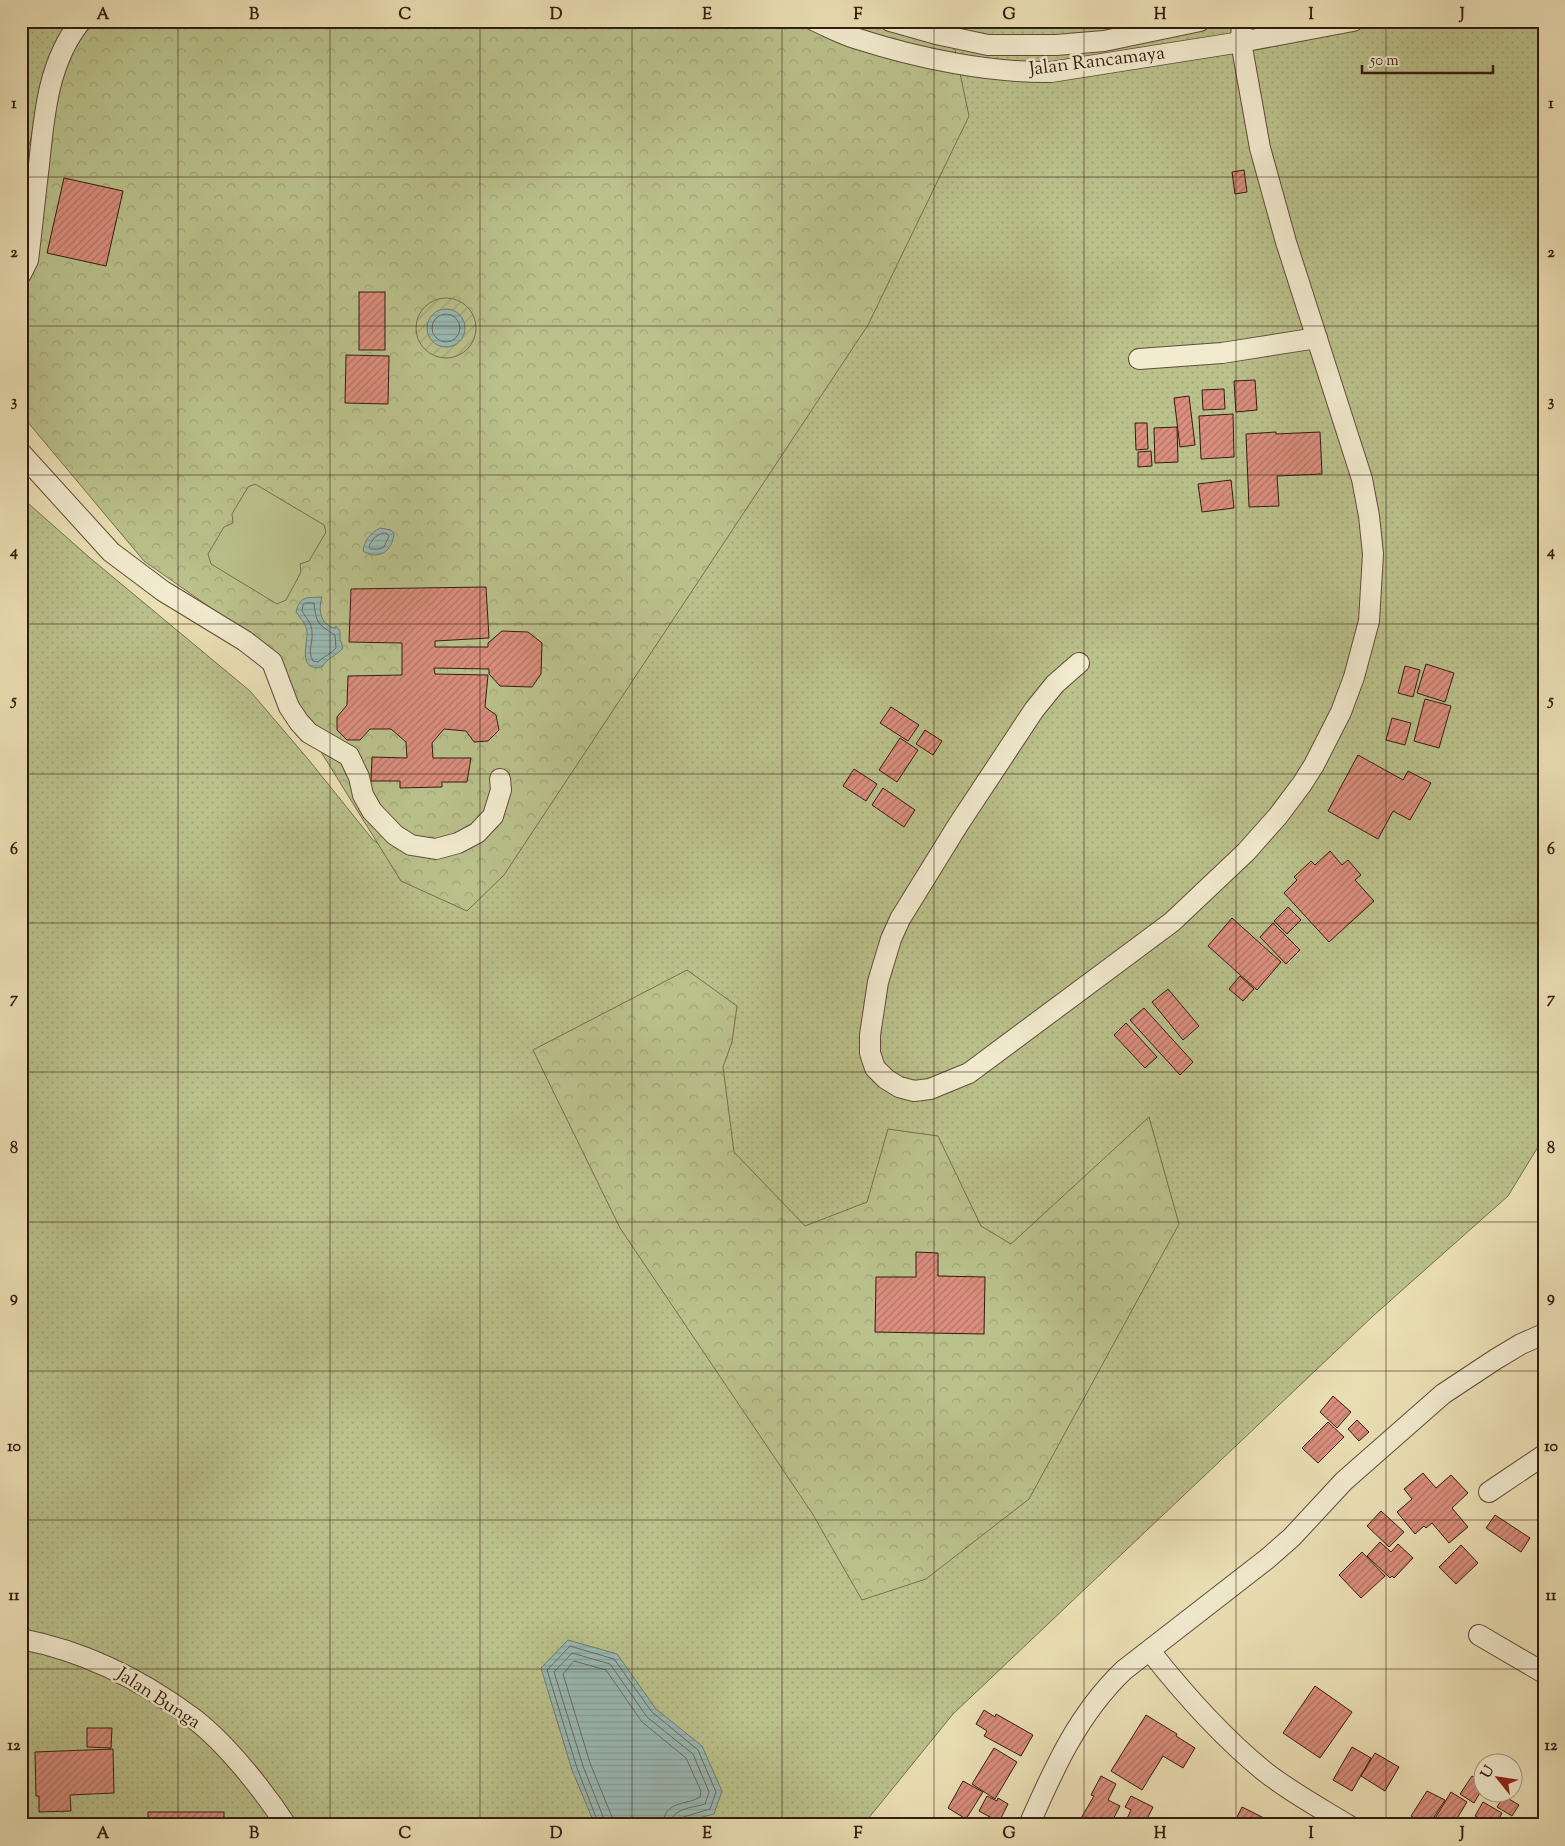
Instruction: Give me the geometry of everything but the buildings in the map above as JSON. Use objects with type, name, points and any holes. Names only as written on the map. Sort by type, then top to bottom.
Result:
[{"type":"street","points":[[21,274],[28,260],[45,112],[51,80],[62,50],[80,21]]},
{"type":"street","name":"Jalan Rancamaya","points":[[815,21],[856,39],[910,54],[1022,73],[1051,72],[1241,42],[1353,21]]},
{"type":"street","name":"Jalan Rancamaya","points":[[890,21],[936,34],[988,45],[1056,45],[1104,41],[1200,21]]},
{"type":"street","points":[[1079,663],[1055,684],[1012,742],[916,892],[891,939],[878,982],[871,1027],[870,1053],[875,1068],[886,1079],[899,1087],[914,1091],[930,1089],[969,1073],[1172,922],[1246,852],[1278,816],[1314,765],[1341,712],[1354,677],[1369,621],[1374,554],[1369,516],[1362,479],[1284,233],[1260,148],[1241,42],[1242,21]]},
{"type":"street","points":[[1138,359],[1222,353],[1317,338]]},
{"type":"street","points":[[21,453],[111,552],[163,591],[245,641],[272,662],[289,706],[299,722],[309,733],[349,756],[359,777],[363,794],[372,811],[395,835],[411,845],[436,849],[458,843],[477,833],[493,816],[501,790],[500,779]]},
{"type":"street","points":[[1029,1825],[1074,1731],[1105,1688],[1124,1670],[1267,1559],[1292,1536],[1344,1481],[1443,1394],[1521,1344],[1544,1334]]},
{"type":"street","points":[[1489,1492],[1544,1455]]},
{"type":"street","points":[[1479,1634],[1544,1673]]},
{"type":"street","name":"Jalan Bunga","points":[[21,1638],[94,1660],[129,1677],[194,1719],[239,1763],[286,1825]]},
{"type":"street","points":[[1150,1651],[1174,1682],[1249,1758],[1287,1787],[1348,1825]]},
{"type":"green space","points":[[21,21],[86,21],[45,72],[21,184]]},
{"type":"green space","points":[[78,21],[949,21],[969,116],[868,325],[504,875],[467,911],[401,881],[248,634],[144,561],[21,414],[21,165]]},
{"type":"green space","points":[[757,21],[1544,21],[1544,1137],[1508,1196],[1373,1316],[953,1714],[863,1825],[21,1825],[21,497],[90,558],[250,691],[373,840],[410,865]]},
{"type":"green space","points":[[446,298],[463,303],[471,311],[476,328],[471,345],[463,353],[446,358],[429,353],[421,345],[416,328],[421,311],[429,303]]},
{"type":"green space","points":[[255,484],[324,525],[326,532],[309,561],[300,564],[301,572],[286,600],[277,604],[211,564],[208,554],[224,527],[233,523],[232,514],[248,487]]},
{"type":"green space","points":[[687,970],[737,1006],[732,1042],[723,1067],[734,1152],[805,1226],[867,1202],[888,1129],[938,1136],[981,1226],[1011,1244],[1149,1117],[1179,1224],[1029,1499],[926,1579],[862,1600],[812,1513],[620,1228],[533,1050]]},
{"type":"water","points":[[446,309],[459,315],[465,328],[459,341],[446,347],[433,341],[427,328],[433,315]]},
{"type":"water","points":[[380,528],[391,530],[394,534],[391,545],[384,553],[374,555],[363,551],[368,537]]},
{"type":"water","points":[[322,597],[320,606],[321,616],[326,624],[335,628],[336,626],[340,631],[343,648],[326,661],[322,667],[314,667],[307,662],[305,650],[307,630],[296,612],[300,603],[305,598]]},
{"type":"water","points":[[568,1640],[617,1654],[656,1709],[702,1746],[722,1791],[714,1814],[673,1825],[595,1825],[572,1770],[541,1668]]}]
